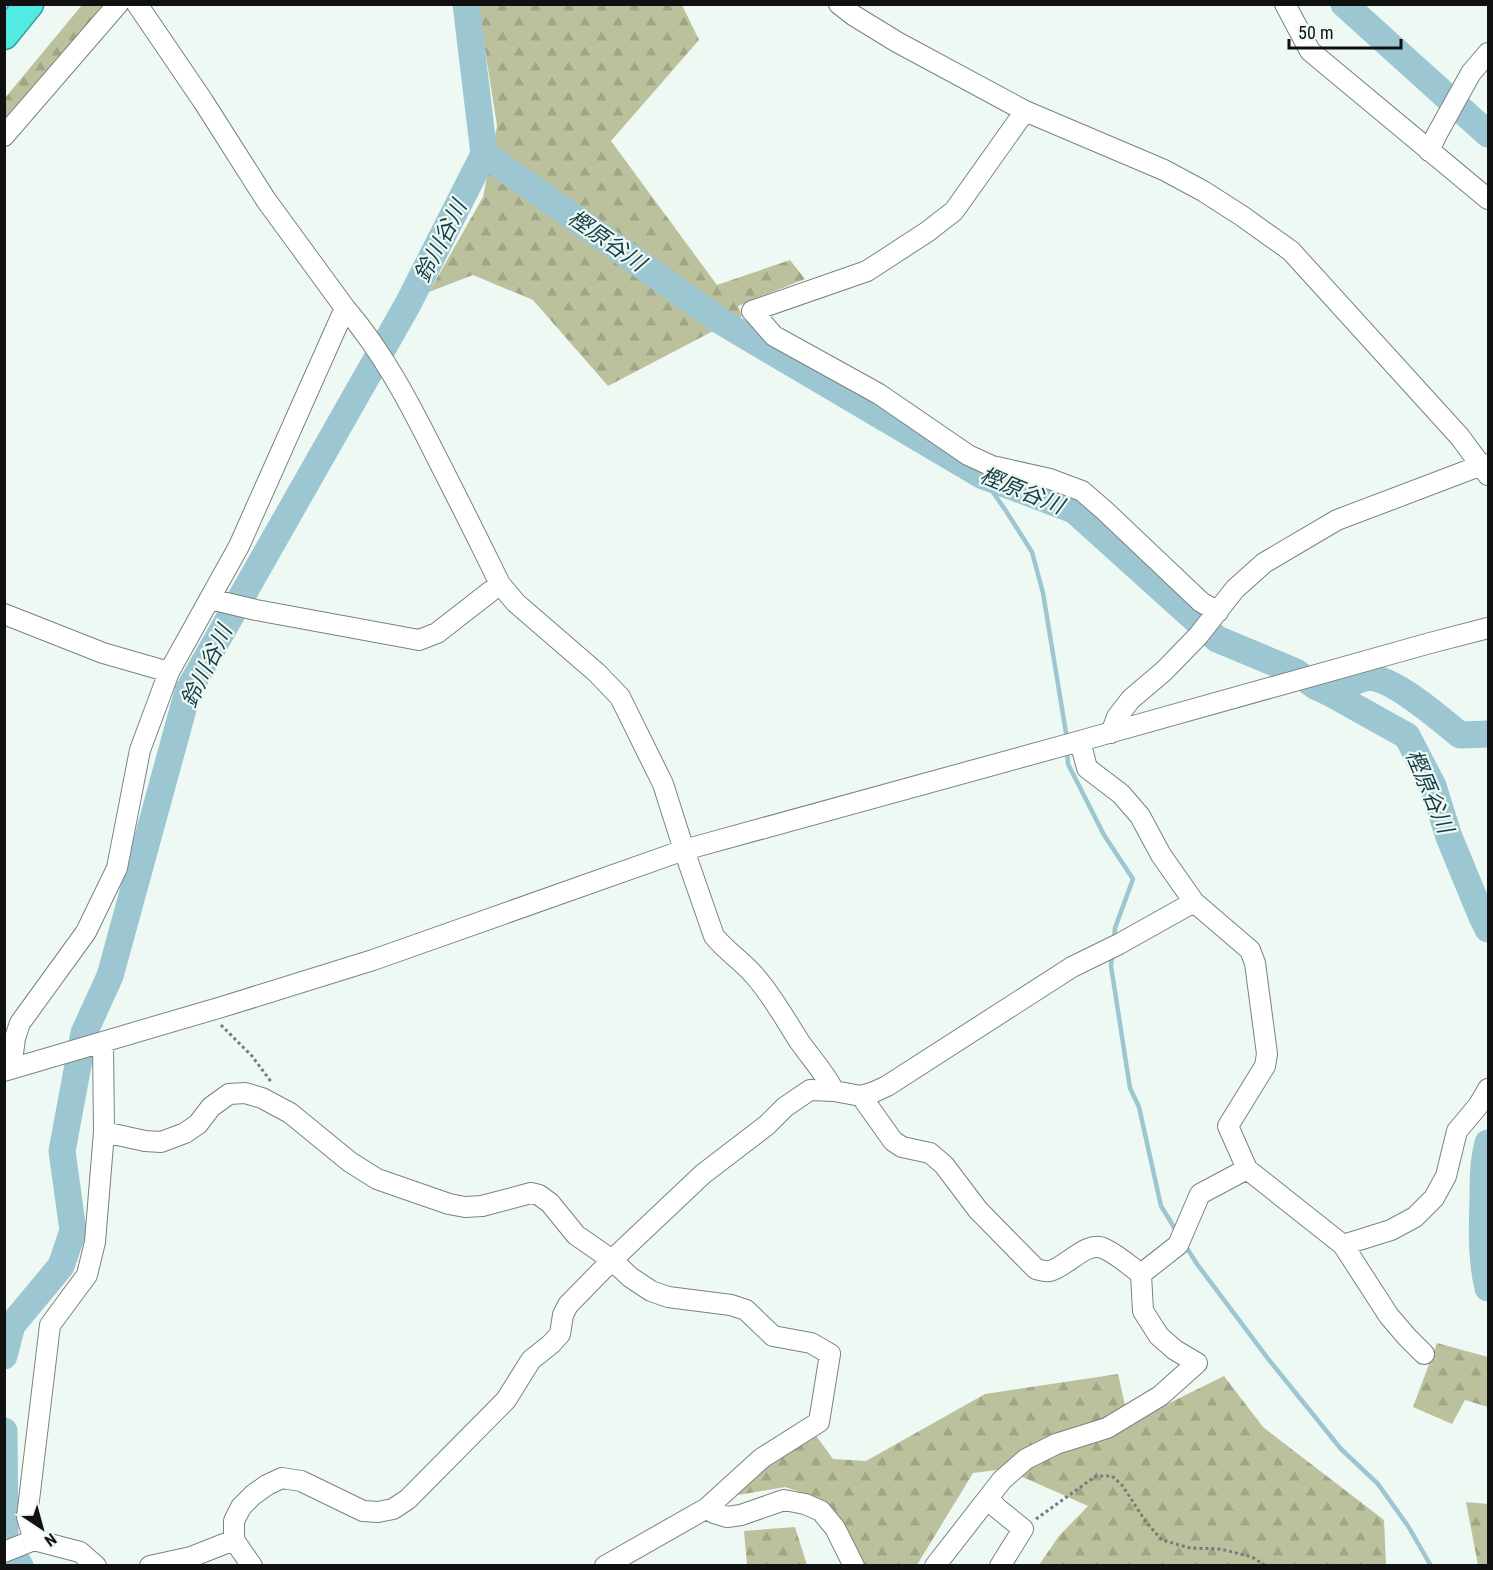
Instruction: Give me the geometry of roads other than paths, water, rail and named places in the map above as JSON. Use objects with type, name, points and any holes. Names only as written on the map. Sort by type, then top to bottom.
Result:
[{"type":"highway","points":[[4,35],[30,4]]},
{"type":"street","points":[[4,135],[118,4]]},
{"type":"street","points":[[137,4],[203,101],[266,200],[384,361],[412,409],[501,584],[516,603],[597,673],[620,697],[663,784],[714,936],[767,990],[810,1056],[826,1075],[834,1091]]},
{"type":"street","points":[[1285,4],[1310,51],[1488,199]]},
{"type":"street","points":[[851,8],[897,42],[1025,111],[1164,170],[1223,203],[1291,251],[1486,468],[1337,520],[1264,563],[1235,589],[1198,636],[1164,671],[1131,699],[1117,717],[1111,733]]},
{"type":"street","points":[[1429,151],[1471,73],[1488,53]]},
{"type":"street","points":[[1025,111],[954,211],[927,232],[867,271],[752,311],[774,336],[879,394],[968,455],[992,465],[1050,479],[1082,491],[1216,615]]},
{"type":"street","points":[[345,308],[216,600],[168,672],[140,750],[117,868],[86,932],[20,1023],[8,1070],[373,960],[684,850],[1488,628]]},
{"type":"street","points":[[216,600],[256,610],[419,640],[437,633],[501,584]]},
{"type":"street","points":[[4,614],[103,653],[168,672]]},
{"type":"street","points":[[1072,744],[1087,768],[1121,794],[1140,816],[1161,855],[1194,902],[1250,950],[1255,963],[1267,1054],[1265,1066],[1228,1126],[1247,1169],[1343,1245],[1389,1316],[1424,1354]]},
{"type":"street","points":[[252,1566],[234,1540],[234,1521],[241,1507],[253,1495],[282,1478],[301,1481],[363,1511],[378,1512],[393,1509],[408,1499],[506,1400],[531,1360],[560,1334],[562,1315],[568,1305],[612,1260],[704,1174],[767,1125],[785,1107],[810,1090],[834,1091],[861,1096],[887,1086],[1072,967],[1114,947],[1194,902]]},
{"type":"street","points":[[31,1541],[27,1517],[50,1325],[87,1275],[95,1242],[104,1132],[99,1043]]},
{"type":"street","points":[[1343,1245],[1391,1230],[1415,1217],[1434,1198],[1446,1176],[1458,1131],[1488,1089]]},
{"type":"street","points":[[104,1132],[161,1142],[184,1133],[198,1124],[211,1107],[229,1094],[245,1093],[262,1098],[290,1113],[350,1162],[377,1179],[449,1204],[465,1207],[482,1206],[531,1193],[539,1195],[550,1203],[576,1235],[651,1291],[668,1297],[731,1305],[746,1310],[773,1336],[811,1343],[830,1354],[819,1422],[762,1458],[707,1508],[605,1566]]},
{"type":"street","points":[[861,1096],[893,1141],[902,1147],[930,1154],[944,1165],[978,1210],[1036,1269],[1047,1272],[1058,1268],[1088,1249],[1097,1246],[1105,1248],[1141,1274]]},
{"type":"street","points":[[1141,1274],[1181,1240],[1200,1194],[1247,1169]]},
{"type":"street","points":[[935,1566],[1002,1480],[1026,1459],[1056,1444],[1107,1428],[1160,1396],[1197,1363],[1175,1350],[1159,1336],[1143,1311],[1141,1274]]},
{"type":"street","points":[[988,1498],[1023,1529],[1000,1566]]},
{"type":"street","points":[[707,1508],[727,1517],[741,1515],[784,1500],[805,1504],[822,1511],[835,1528],[854,1566]]},
{"type":"street","points":[[150,1566],[191,1557],[234,1540]]},
{"type":"street","points":[[4,1552],[31,1541],[80,1552],[96,1566]]},
{"type":"waterway","name":"鈴川谷川","points":[[4,1356],[12,1325],[61,1266],[73,1231],[62,1151],[84,1033],[110,976],[188,691],[408,304],[484,154],[466,4]]},
{"type":"waterway","points":[[1344,4],[1488,134]]},
{"type":"waterway","name":"樫原谷川","points":[[484,154],[722,322],[981,475],[1074,510],[1217,639],[1296,672],[1315,686],[1407,736],[1433,786],[1449,837],[1488,929]]},
{"type":"waterway","points":[[981,475],[1032,552],[1043,593],[1067,739]]},
{"type":"waterway","points":[[1330,693],[1361,679],[1375,678],[1401,690],[1460,735],[1488,734]]},
{"type":"waterway","points":[[1067,750],[1068,764],[1104,835],[1133,879],[1115,928],[1114,940]]},
{"type":"waterway","points":[[1112,954],[1111,966],[1130,1088],[1139,1107],[1161,1206],[1177,1232]]},
{"type":"waterway","name":"樫原谷川","points":[[1488,1143],[1484,1171],[1482,1233],[1488,1288]]},
{"type":"waterway","points":[[1185,1245],[1269,1360],[1341,1449],[1378,1484],[1408,1526],[1431,1566]]},
{"type":"waterway","name":"鈴川谷川","points":[[4,1431],[5,1541],[20,1566]]}]
